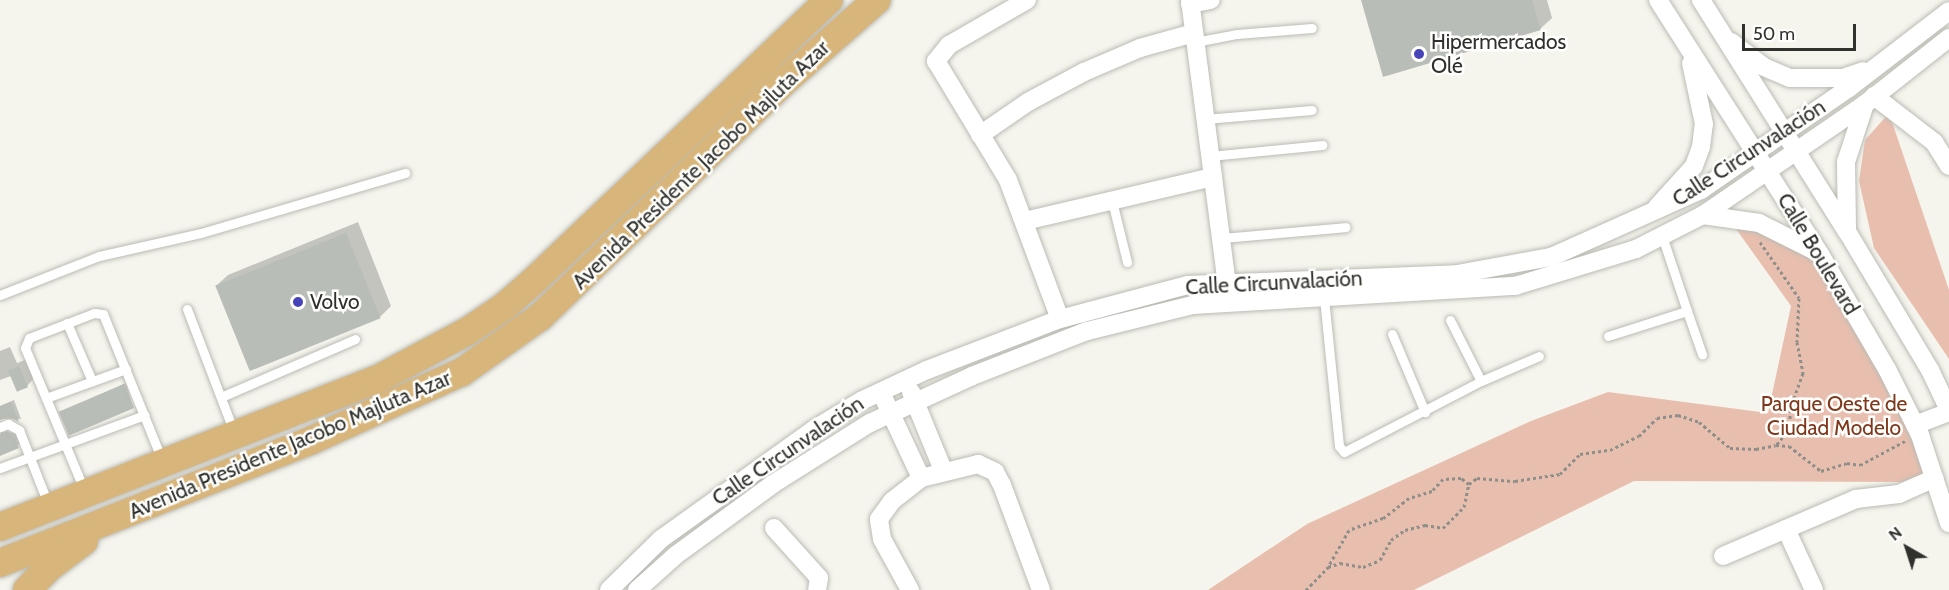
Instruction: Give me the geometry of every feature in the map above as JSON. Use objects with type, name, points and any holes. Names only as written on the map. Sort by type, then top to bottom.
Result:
[{"type":"main road","name":"Avenida Presidente Jacobo Majluta Azar","points":[[0,526],[236,437],[376,380],[505,306],[829,0]]},
{"type":"main road","name":"Avenida Presidente Jacobo Majluta Azar","points":[[0,563],[411,398],[472,366],[540,317],[779,86],[877,0]]},
{"type":"main road","points":[[27,590],[48,568],[116,517]]},
{"type":"street","points":[[1027,0],[949,45],[936,62],[1008,180],[1060,319]]},
{"type":"street","points":[[1210,0],[1190,2],[1229,302]]},
{"type":"street","name":"Calle Boulevard","points":[[1658,0],[1820,254],[1917,430],[1949,523]]},
{"type":"street","name":"Calle Boulevard","points":[[1701,0],[1848,233],[1930,370],[1949,411]]},
{"type":"street","name":"Calle Circunvalación","points":[[609,590],[661,539],[813,430],[881,391],[906,380],[1060,319],[1152,293],[1227,283],[1457,274],[1510,267],[1551,257],[1648,217],[1701,190],[1784,133],[1949,12]]},
{"type":"street","points":[[1721,34],[1764,67],[1790,78],[1843,78],[1870,69]]},
{"type":"street","points":[[980,135],[1028,102],[1084,72],[1140,48],[1195,38]]},
{"type":"street","name":"Calle Circunvalación","points":[[637,590],[676,555],[773,484],[890,413],[1087,331],[1157,312],[1229,302],[1515,286],[1559,276],[1662,236],[1703,214],[1796,152],[1869,100],[1949,38]]},
{"type":"street","points":[[1648,217],[1694,166],[1701,147],[1701,104],[1684,41]]},
{"type":"street","points":[[1848,233],[1846,162],[1869,100],[1934,142],[1949,166]]},
{"type":"street","points":[[1025,221],[1213,177]]},
{"type":"street","points":[[1703,214],[1760,223],[1820,254]]},
{"type":"street","points":[[906,380],[943,470]]},
{"type":"street","points":[[881,391],[921,478]]},
{"type":"street","points":[[1917,430],[1949,411]]},
{"type":"street","points":[[910,590],[878,525],[892,501],[921,478],[943,470],[978,464],[995,472],[1041,590]]},
{"type":"street","points":[[1723,556],[1856,499],[1899,494],[1935,478]]},
{"type":"street","points":[[774,528],[819,578],[817,590]]},
{"type":"street","points":[[1786,529],[1814,590]]},
{"type":"lane","points":[[1195,38],[1312,28]]},
{"type":"lane","points":[[1205,119],[1312,110]]},
{"type":"lane","points":[[1210,156],[1322,145]]},
{"type":"lane","points":[[0,295],[99,256],[201,234],[405,173]]},
{"type":"lane","points":[[1112,201],[1127,262]]},
{"type":"lane","points":[[1221,238],[1346,227]]},
{"type":"lane","points":[[1662,236],[1702,354]]},
{"type":"lane","points":[[1324,298],[1339,446],[1344,452],[1481,381],[1539,356]]},
{"type":"lane","points":[[187,309],[236,437]]},
{"type":"lane","points":[[1608,336],[1687,311]]},
{"type":"lane","points":[[86,494],[25,343],[67,323],[94,313],[103,314],[164,464]]},
{"type":"lane","points":[[1450,320],[1481,381]]},
{"type":"lane","points":[[67,323],[92,381]]},
{"type":"lane","points":[[1392,334],[1425,412]]},
{"type":"lane","points":[[221,397],[355,339]]},
{"type":"lane","points":[[46,398],[126,369]]},
{"type":"lane","points":[[0,468],[145,415]]},
{"type":"lane","points":[[0,427],[8,424],[19,430],[50,507]]},
{"type":"path","points":[[1760,223],[1760,243],[1798,298],[1797,342],[1803,373],[1790,409],[1790,428],[1776,444]]},
{"type":"path","points":[[1328,567],[1340,563],[1362,567],[1380,560],[1391,540],[1405,530],[1425,525],[1443,528],[1464,507],[1469,484],[1477,478],[1515,481],[1560,474],[1580,454],[1610,450],[1639,436],[1657,418],[1678,415],[1699,422],[1730,448],[1756,449],[1776,444],[1789,446],[1821,471],[1847,463],[1860,465],[1917,430]]},
{"type":"path","points":[[1306,590],[1328,567],[1349,530],[1383,518],[1409,498],[1432,491],[1443,479],[1461,478],[1469,484]]},
{"type":"green space","points":[[1889,113],[1949,290],[1949,359],[1874,248],[1859,181],[1865,140]]},
{"type":"green space","name":"Parque Oeste de Ciudad Modelo","points":[[1734,226],[1769,226],[1812,261],[1884,371],[1934,471],[1901,482],[1634,481],[1414,590],[1208,590],[1307,524],[1531,421],[1608,392],[1768,413],[1791,306]]},
{"type":"building","name":"Hipermercados Olé","points":[[1361,0],[1532,0],[1541,30],[1383,77]]},
{"type":"building","name":"Volvo","points":[[346,233],[380,318],[250,371],[215,286]]},
{"type":"building","points":[[19,366],[28,387],[17,392],[8,371]]},
{"type":"building","points":[[124,384],[134,408],[69,436],[59,412]]},
{"type":"building","points":[[11,402],[19,422],[9,417],[0,420],[0,406]]},
{"type":"building","points":[[7,431],[14,435],[19,448],[0,456],[0,434]]},
{"type":"place","name":"Hipermercados Olé","points":[[1419,54]]},
{"type":"place","name":"Volvo","points":[[298,302]]}]
